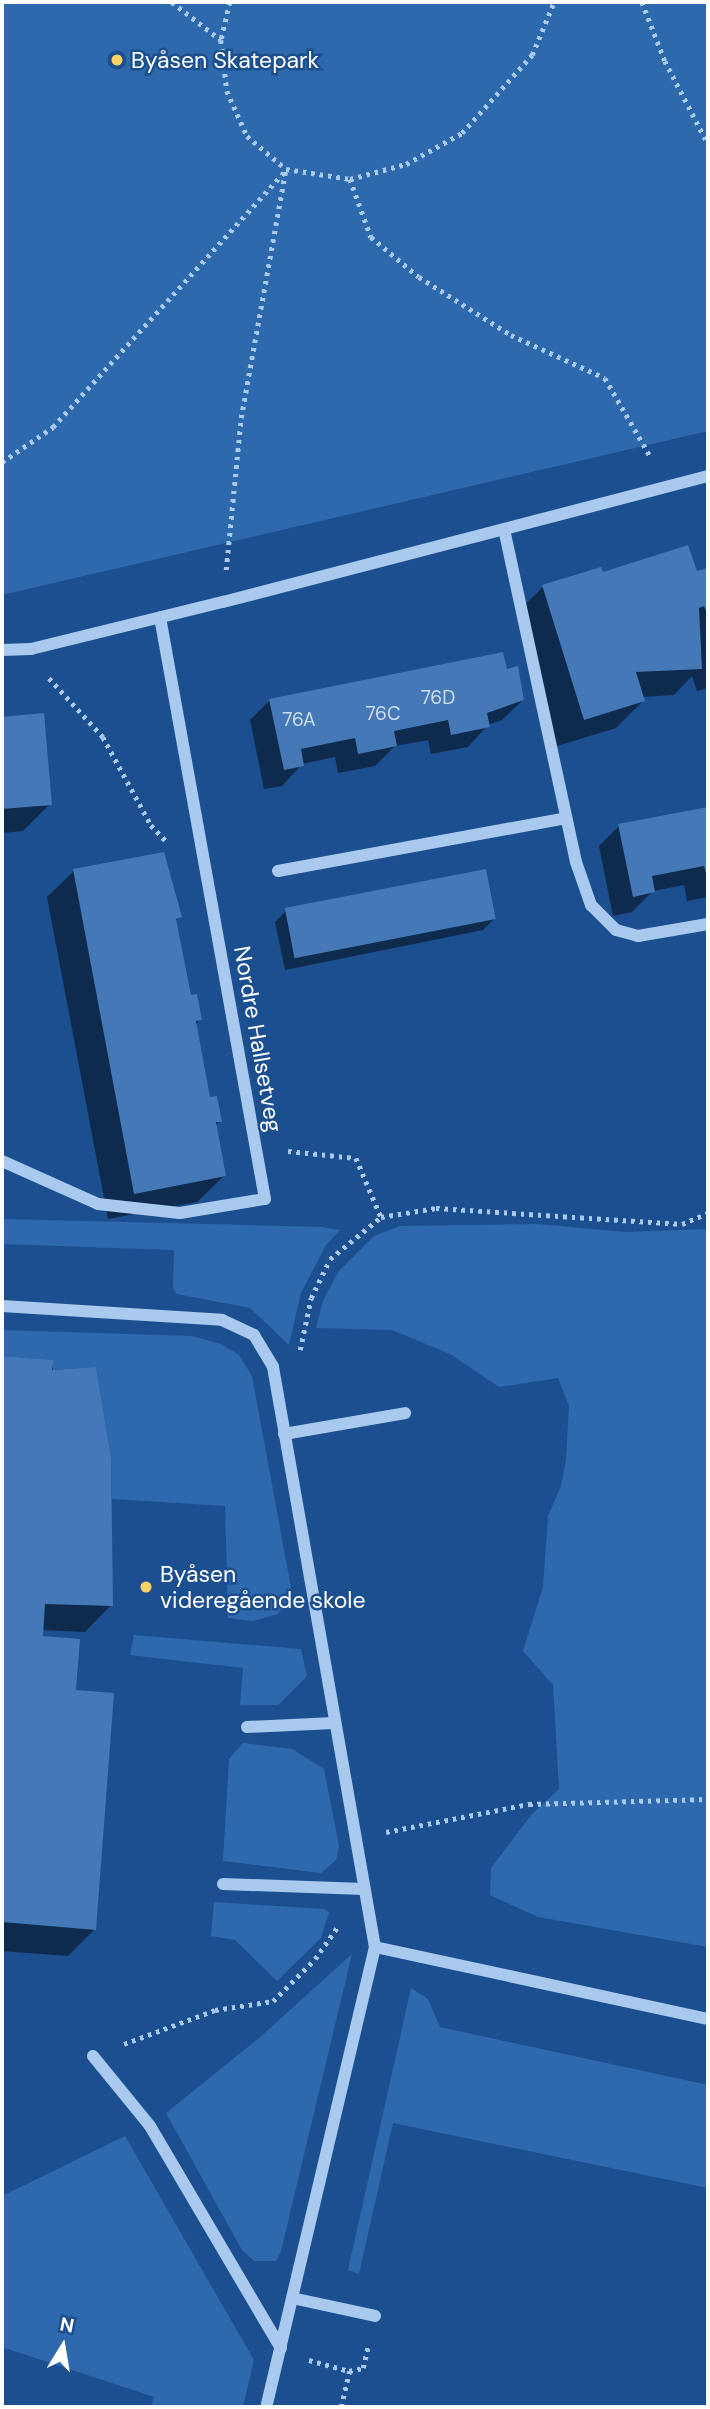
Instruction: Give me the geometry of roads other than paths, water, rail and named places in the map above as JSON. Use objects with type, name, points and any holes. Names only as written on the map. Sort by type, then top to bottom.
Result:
[{"type":"street","points":[[2,650],[30,649],[223,602],[708,476]]},
{"type":"street","points":[[504,529],[566,818],[591,905],[616,930],[638,936],[708,924]]},
{"type":"street","name":"Nordre Hallsetveg","points":[[2,1161],[98,1204],[180,1213],[265,1199],[160,617]]},
{"type":"street","points":[[278,871],[566,818]]},
{"type":"street","points":[[2,1306],[222,1320],[254,1335],[273,1367],[375,1947],[266,2407]]},
{"type":"street","points":[[285,1434],[405,1413]]},
{"type":"street","points":[[247,1727],[334,1723]]},
{"type":"street","points":[[223,1884],[364,1889]]},
{"type":"street","points":[[375,1947],[708,2019]]},
{"type":"street","points":[[93,2056],[149,2126],[281,2348]]},
{"type":"street","points":[[292,2298],[375,2316]]},
{"type":"place","name":"Byåsen Skatepark","points":[[117,60]]},
{"type":"place","name":"Byåsen videregående skole","points":[[146,1587]]}]
